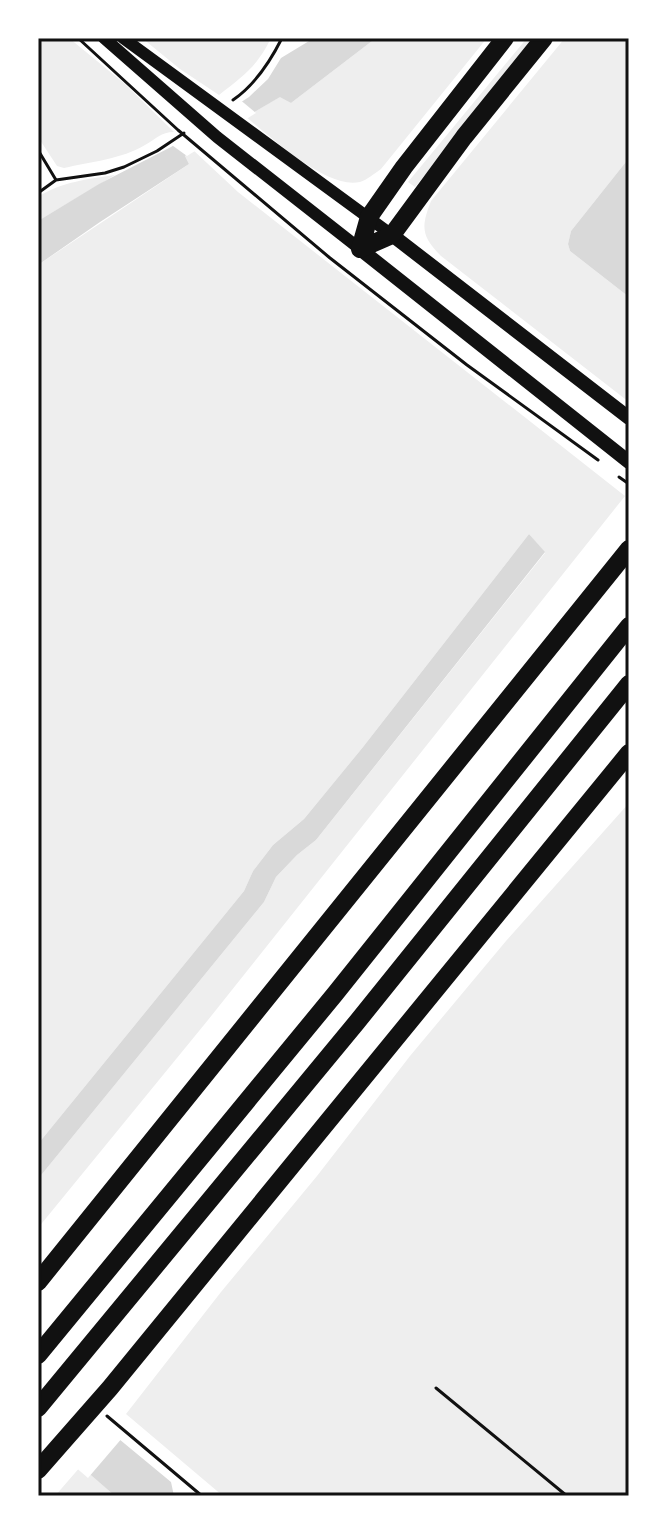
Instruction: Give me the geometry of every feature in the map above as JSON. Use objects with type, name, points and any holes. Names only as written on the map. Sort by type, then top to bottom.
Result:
[{"type":"highway","points":[[360,249],[369,217],[505,38]]},
{"type":"highway","points":[[360,249],[392,235],[464,137],[544,38]]},
{"type":"highway","points":[[38,1282],[629,549]]},
{"type":"highway","points":[[38,1355],[344,982],[629,626]]},
{"type":"highway","points":[[38,1408],[357,1022],[629,684]]},
{"type":"highway","points":[[38,1470],[110,1388],[629,753]]},
{"type":"highway","points":[[585,808],[629,765]]},
{"type":"main road","points":[[392,235],[629,418]]},
{"type":"main road","points":[[360,249],[624,458]]},
{"type":"street","points":[[104,38],[217,137],[360,249]]},
{"type":"street","points":[[123,38],[392,235]]},
{"type":"path","points":[[78,38],[178,130],[343,267],[467,365],[608,468]]},
{"type":"path","points":[[38,150],[56,180],[38,193]]},
{"type":"path","points":[[436,1388],[567,1496]]},
{"type":"path","points":[[98,1409],[202,1496]]},
{"type":"shaded area","points":[[38,38],[69,38],[125,84],[174,132],[116,157],[64,168],[57,166],[38,137]]},
{"type":"shaded area","points":[[142,38],[271,38],[255,64],[219,95]]},
{"type":"shaded area","points":[[314,38],[376,38],[291,103],[280,97],[192,149],[185,156],[189,164],[38,265],[38,221],[99,184],[171,147],[249,97],[268,79],[281,58]]},
{"type":"shaded area","points":[[376,38],[487,38],[381,169],[368,178],[360,182],[347,182],[316,170],[246,117],[281,96],[291,103]]},
{"type":"shaded area","points":[[527,38],[537,38],[415,187],[408,182]]},
{"type":"shaded area","points":[[565,38],[629,38],[629,158],[571,231],[568,244],[570,251],[629,297],[629,402],[441,256],[426,237],[424,225],[431,201]]},
{"type":"shaded area","points":[[192,149],[238,192],[625,496],[208,1020],[38,1228],[38,1179],[264,902],[276,877],[316,840],[545,553],[529,534],[304,819],[273,845],[253,871],[244,891],[38,1144],[38,265],[189,164],[185,156]]},
{"type":"shaded area","points":[[629,158],[629,297],[570,251],[568,244],[571,231]]},
{"type":"shaded area","points":[[115,175],[38,221],[38,197],[65,185]]},
{"type":"shaded area","points":[[529,534],[545,552],[316,840],[276,877],[264,902],[38,1179],[38,1144],[244,891],[253,871],[273,845],[304,819]]},
{"type":"shaded area","points":[[629,803],[629,1496],[223,1496],[126,1414],[410,1056],[506,941]]},
{"type":"shaded area","points":[[38,1372],[171,1482],[174,1496],[115,1496],[38,1429]]},
{"type":"shaded area","points":[[81,1466],[115,1496],[55,1496]]},
{"type":"pier","points":[[238,98],[256,113],[187,156],[169,143]]},
{"type":"pier","points":[[38,1368],[123,1437],[88,1478],[38,1435]]}]
